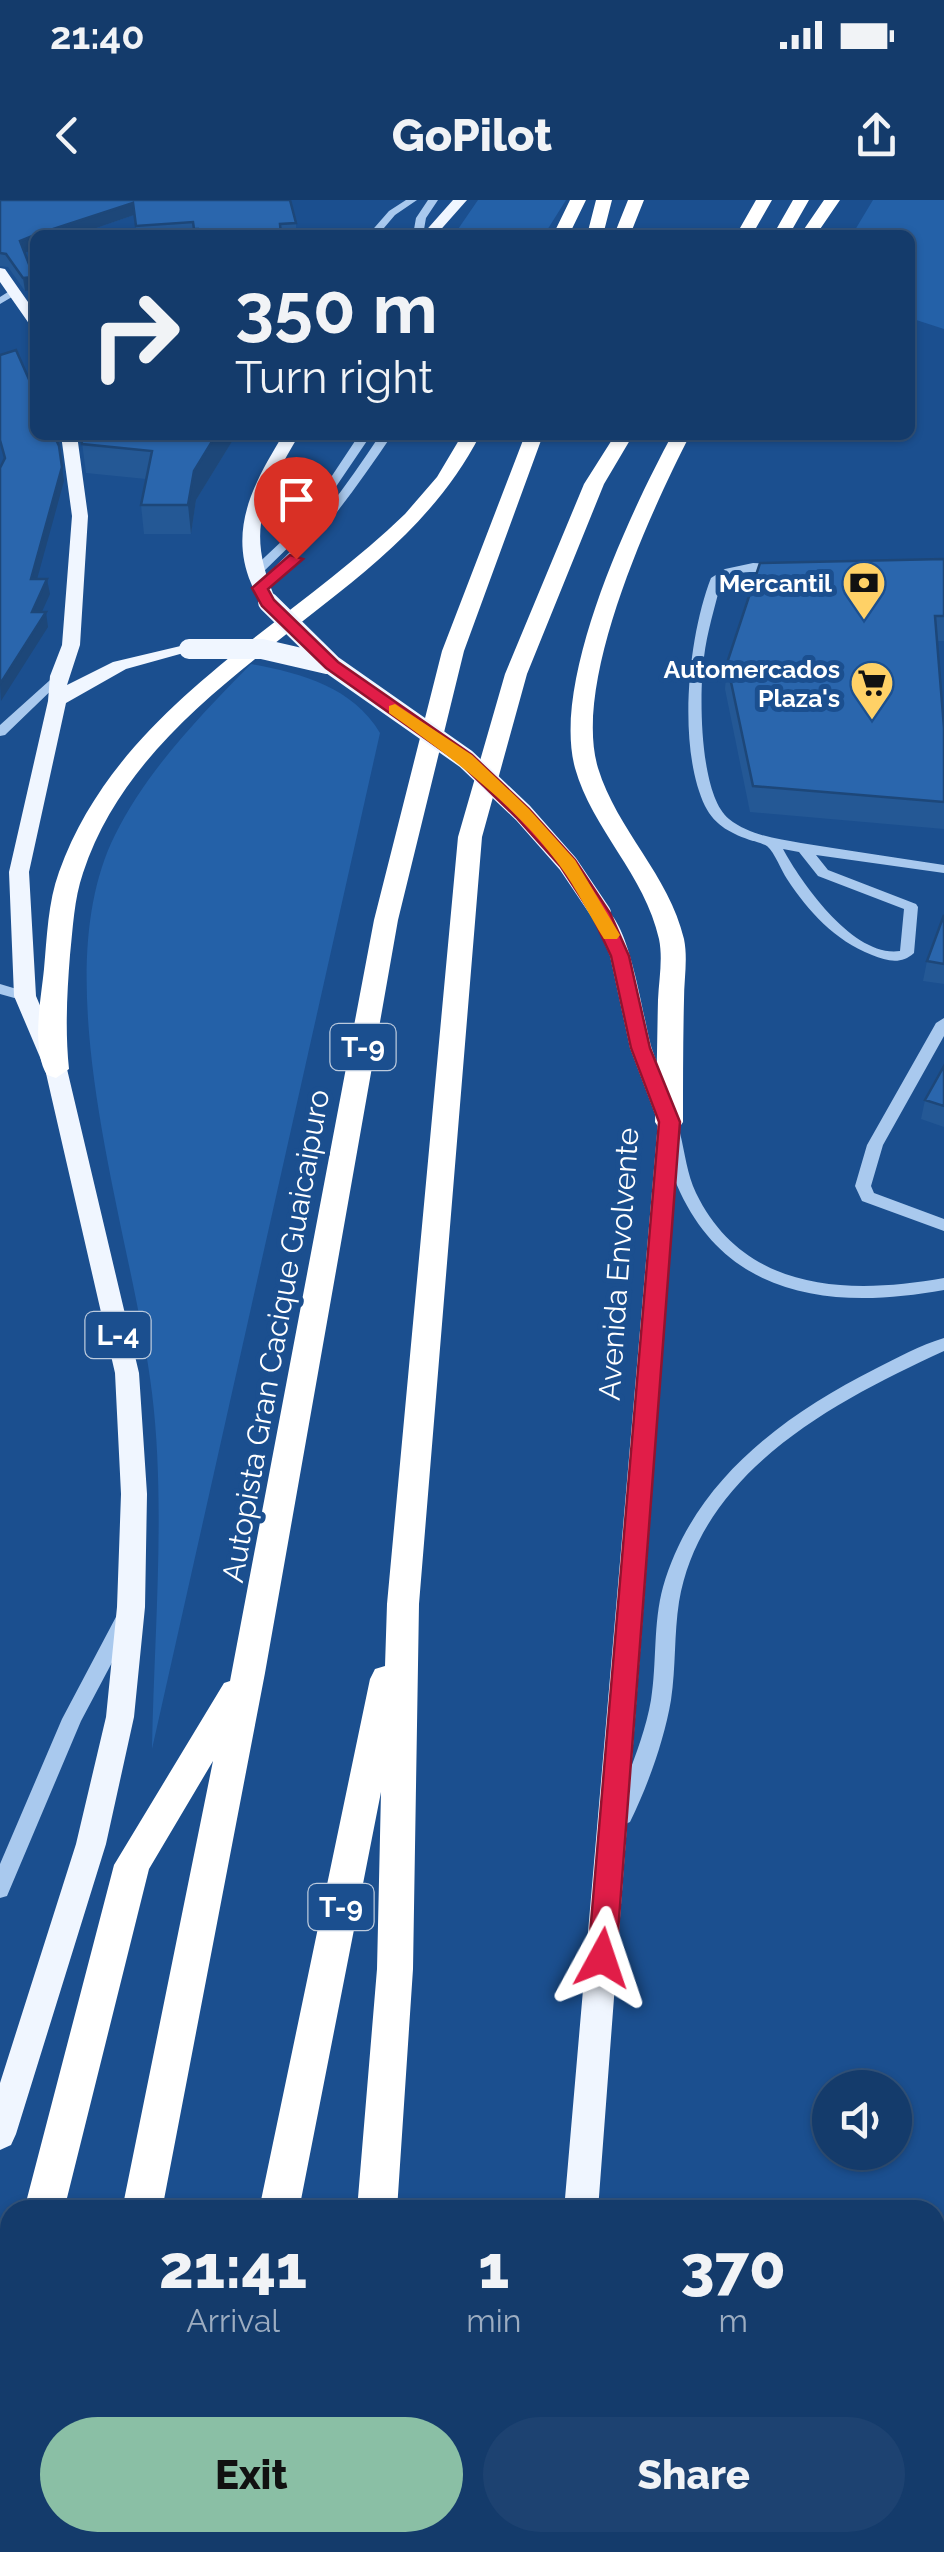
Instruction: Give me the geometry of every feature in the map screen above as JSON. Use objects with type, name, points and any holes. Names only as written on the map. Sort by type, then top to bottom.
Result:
[{"type":"highway","points":[[563,230],[578,200]]},
{"type":"highway","points":[[596,230],[604,200]]},
{"type":"highway","points":[[624,230],[636,200]]},
{"type":"highway","points":[[747,230],[764,200]]},
{"type":"highway","points":[[784,230],[801,200]]},
{"type":"highway","points":[[811,230],[832,200]]},
{"type":"highway","points":[[56,1068],[51,1032],[59,947],[70,874],[92,820],[167,724],[220,676],[410,522],[445,480],[468,440]]},
{"type":"highway","name":"Autopista Gran Cacique Guaicaipuro","points":[[248,1673],[390,903],[453,651],[532,440]]},
{"type":"highway","name":"T-9","points":[[281,2200],[403,1604],[470,838],[516,674],[594,484],[621,440]]},
{"type":"highway","points":[[670,1122],[672,942],[662,908],[586,767],[579,734],[584,692],[607,618],[644,510],[679,440]]},
{"type":"highway","points":[[377,2200],[395,1969],[403,1604]]},
{"type":"highway","points":[[47,2200],[132,1865],[248,1673]]},
{"type":"highway","name":"T-9","points":[[144,2200],[248,1673]]},
{"type":"main road","points":[[434,230],[460,200]]},
{"type":"main road","points":[[0,272],[6,297],[30,318]]},
{"type":"main road","name":"L-4","points":[[0,2134],[91,1844],[120,1717],[131,1607],[134,1494],[127,1373],[56,1068],[25,996],[19,872],[57,701],[59,676],[71,645],[80,516],[70,440]]},
{"type":"main road","points":[[260,588],[250,513],[260,485],[288,440]]},
{"type":"main road","name":"Avenida Envolvente","points":[[260,588],[332,665],[466,759],[523,813],[568,864],[600,913],[620,956],[640,1048],[670,1122],[583,2200]]},
{"type":"main road","points":[[57,701],[100,672],[141,658],[188,649],[262,649],[332,665]]},
{"type":"street","points":[[378,230],[412,200]]},
{"type":"street","points":[[419,230],[421,218],[433,200]]},
{"type":"street","points":[[260,588],[362,440]]},
{"type":"street","points":[[260,588],[296,559],[322,529],[383,440]]},
{"type":"street","points":[[796,568],[741,566],[724,572],[715,581],[696,670],[698,734],[706,788],[714,810],[722,822],[738,832],[772,842],[944,869]]},
{"type":"street","points":[[0,732],[59,676]]},
{"type":"street","points":[[772,842],[795,883],[851,944],[896,958],[907,954],[911,907],[822,873],[802,847]]},
{"type":"street","points":[[0,989],[25,996]]},
{"type":"street","points":[[944,1023],[875,1146],[863,1186],[868,1197],[944,1225]]},
{"type":"street","points":[[670,1122],[687,1191],[732,1256],[792,1284],[820,1292],[880,1293],[944,1284]]},
{"type":"street","points":[[611,1850],[661,1704],[672,1586],[696,1526],[737,1476],[778,1437],[833,1399],[944,1344]]},
{"type":"street","points":[[0,1889],[72,1718],[131,1607]]},
{"type":"shaded area","points":[[478,200],[566,200],[547,230],[457,230]]},
{"type":"shaded area","points":[[873,200],[944,200],[944,329],[915,320],[915,230],[855,230]]},
{"type":"shaded area","points":[[251,664],[288,672],[340,693],[369,717],[380,733],[152,1749],[159,1525],[156,1436],[142,1329],[99,1110],[89,1035],[87,962],[95,895],[115,835],[128,811],[176,744]]},
{"type":"building","points":[[0,200],[290,200],[296,223],[280,224],[281,230],[198,230],[193,222],[136,226],[133,203],[50,230],[30,230],[30,237],[20,241],[30,277],[23,278],[6,254],[0,253]]},
{"type":"building","points":[[16,350],[30,382],[30,440],[56,440],[62,467],[31,579],[47,579],[32,612],[46,612],[0,684],[0,468],[5,458],[0,440],[0,355]]},
{"type":"building","points":[[82,440],[213,440],[194,471],[188,505],[141,505],[152,451],[82,444]]},
{"type":"building","points":[[944,559],[944,616],[935,616],[944,728],[944,802],[753,786],[727,663],[760,563]]},
{"type":"building","points":[[944,915],[944,964],[927,961]]},
{"type":"building","points":[[944,1066],[944,1106],[925,1100]]},
{"type":"slow traffic","points":[[395,709],[466,759],[523,813],[568,864],[610,935]]},
{"type":"place","name":"Mercantil","points":[[864,621]]},
{"type":"place","name":"Automercados Plaza's","points":[[872,721]]},
{"type":"route","points":[[296,559],[260,588],[268,602],[332,665],[466,759],[523,813],[568,864],[600,913],[620,956],[640,1048],[670,1122],[602,1958]]}]
